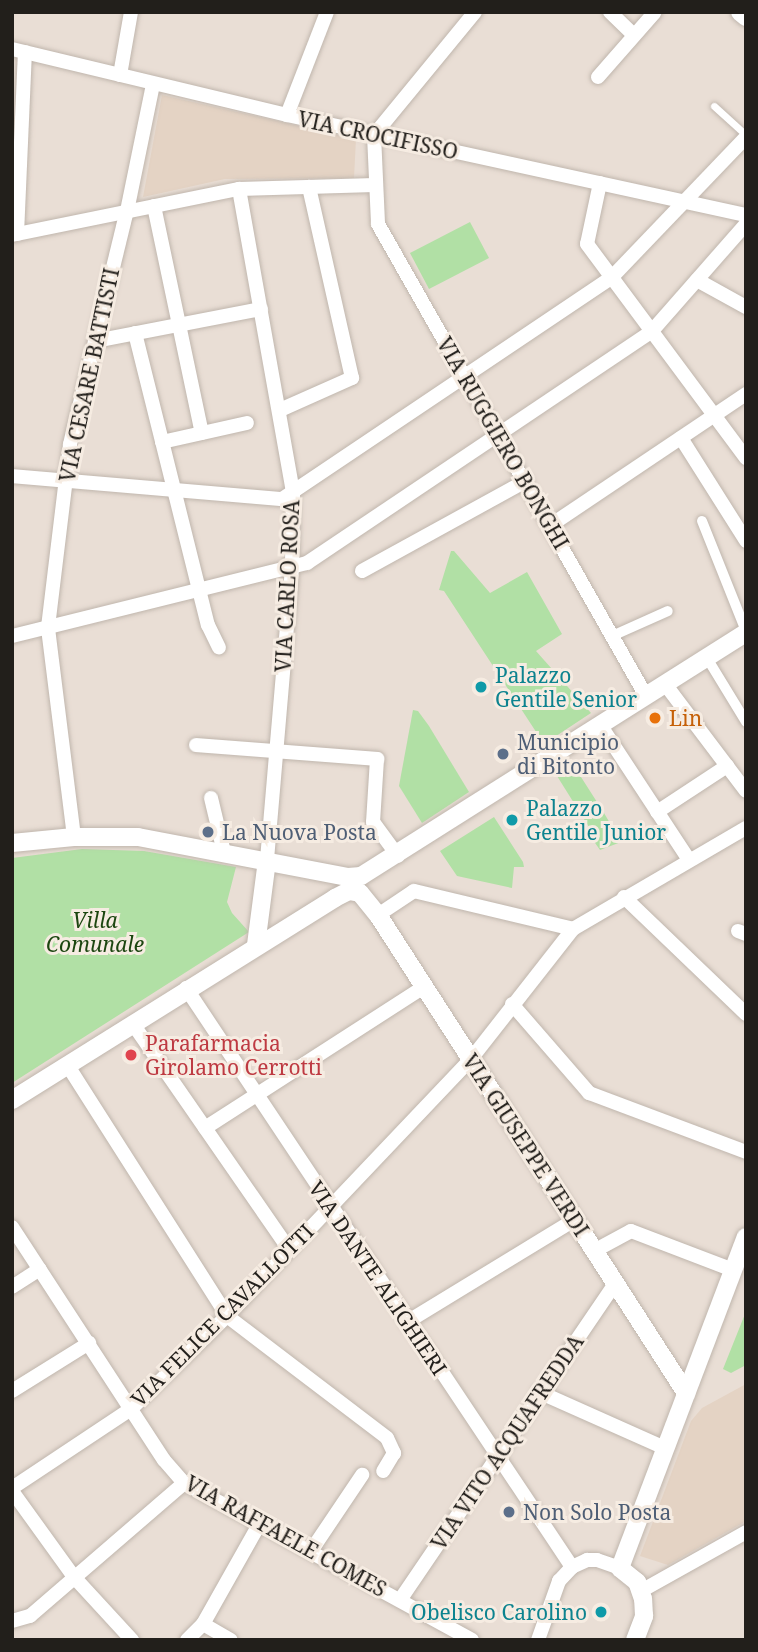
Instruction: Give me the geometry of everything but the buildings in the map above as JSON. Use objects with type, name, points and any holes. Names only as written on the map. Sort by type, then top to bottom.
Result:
[{"type":"street","points":[[120,75],[131,12]]},
{"type":"street","points":[[287,115],[327,12]]},
{"type":"street","points":[[374,135],[475,12]]},
{"type":"street","points":[[610,12],[634,34]]},
{"type":"street","points":[[598,77],[655,12]]},
{"type":"street","points":[[740,12],[746,17]]},
{"type":"street","points":[[19,51],[15,234],[239,189],[375,185]]},
{"type":"street","name":"VIA CROCIFISSO","points":[[19,51],[374,135],[746,215]]},
{"type":"street","name":"VIA CESARE BATTISTI","points":[[74,836],[48,627],[70,444],[127,211],[153,84]]},
{"type":"street","name":"VIA RUGGIERO BONGHI","points":[[374,135],[378,224],[646,696]]},
{"type":"street","points":[[12,476],[282,499],[611,278],[746,136]]},
{"type":"street","points":[[600,183],[587,244],[746,458]]},
{"type":"street","points":[[280,410],[352,378],[309,187]]},
{"type":"street","name":"VIA CARLO ROSA","points":[[239,189],[293,493],[292,568],[267,860]]},
{"type":"street","points":[[153,206],[202,433]]},
{"type":"street","points":[[12,636],[307,563],[500,436],[651,332],[746,224]]},
{"type":"street","points":[[697,280],[746,307]]},
{"type":"street","points":[[95,341],[261,309]]},
{"type":"street","points":[[135,333],[208,625],[219,648]]},
{"type":"street","points":[[551,525],[746,394]]},
{"type":"street","points":[[162,442],[247,423]]},
{"type":"street","points":[[681,439],[746,541]]},
{"type":"street","points":[[362,571],[526,481]]},
{"type":"street","points":[[12,843],[74,836],[138,837],[348,877],[361,876],[398,856],[746,632],[702,521]]},
{"type":"street","points":[[612,636],[668,611]]},
{"type":"street","points":[[707,658],[746,722]]},
{"type":"street","points":[[665,684],[746,791]]},
{"type":"street","points":[[601,726],[689,860]]},
{"type":"street","points":[[195,745],[377,759],[373,822],[398,856]]},
{"type":"street","points":[[657,812],[727,766]]},
{"type":"street","points":[[211,798],[231,853],[254,880],[261,904]]},
{"type":"street","name":"VIA FELICE CAVALLOTTI","points":[[12,1490],[131,1409],[227,1316],[471,1059],[573,929],[746,828]]},
{"type":"street","points":[[372,907],[376,882],[398,856]]},
{"type":"street","points":[[256,945],[267,860]]},
{"type":"street","points":[[12,1100],[187,988],[343,893],[354,891],[372,907]]},
{"type":"street","points":[[372,907],[414,891],[573,929]]},
{"type":"street","points":[[624,897],[746,1014]]},
{"type":"street","name":"VIA GIUSEPPE VERDI","points":[[372,907],[614,1285],[687,1393]]},
{"type":"street","points":[[205,1128],[424,987]]},
{"type":"street","name":"VIA DANTE ALIGHIERI","points":[[187,988],[329,1206],[572,1567]]},
{"type":"street","points":[[512,1004],[589,1093],[746,1152]]},
{"type":"street","points":[[134,1024],[289,1249]]},
{"type":"street","points":[[68,1066],[227,1316],[387,1438],[394,1453],[383,1471]]},
{"type":"street","points":[[407,1322],[574,1220]]},
{"type":"street","name":"VIA RAFFAELE COMES","points":[[12,1227],[164,1460],[184,1483],[472,1640]]},
{"type":"street","points":[[594,1251],[631,1231],[733,1270]]},
{"type":"street","points":[[620,1568],[746,1237]]},
{"type":"street","points":[[12,1287],[40,1269]]},
{"type":"street","name":"VIA VITO ACQUAFREDDA","points":[[400,1600],[614,1285]]},
{"type":"street","points":[[12,1391],[89,1343]]},
{"type":"street","points":[[540,1392],[665,1448]]},
{"type":"street","points":[[311,1551],[362,1475]]},
{"type":"street","points":[[12,1621],[30,1616],[184,1483]]},
{"type":"street","points":[[12,1490],[74,1577],[132,1640]]},
{"type":"street","points":[[187,1640],[202,1624],[260,1523]]},
{"type":"street","points":[[641,1591],[746,1532]]},
{"type":"street","points":[[538,1640],[559,1581],[572,1567],[587,1560],[597,1560],[632,1575],[641,1591],[645,1610],[635,1640]]},
{"type":"street","points":[[202,1624],[231,1640]]},
{"type":"lane","points":[[714,106],[746,136]]},
{"type":"shaded area","points":[[162,95],[356,139],[354,178],[225,179],[143,197]]},
{"type":"shaded area","points":[[746,1384],[746,1521],[668,1565],[640,1556],[691,1421],[702,1408]]},
{"type":"green space","points":[[470,222],[489,258],[429,289],[410,253]]},
{"type":"green space","points":[[451,551],[454,551],[490,593],[527,572],[562,634],[536,651],[591,713],[544,744],[444,591],[439,590]]},
{"type":"green space","points":[[413,710],[418,711],[429,726],[469,792],[422,823],[399,786]]},
{"type":"green space","points":[[574,766],[621,842],[600,850],[586,830],[589,827],[557,776]]},
{"type":"green space","points":[[494,817],[523,862],[524,867],[514,867],[512,888],[457,876],[440,851]]},
{"type":"green space","name":"Villa Comunale","points":[[82,849],[144,851],[236,867],[227,902],[232,913],[249,932],[12,1083],[12,858]]},
{"type":"green space","points":[[745,1314],[746,1365],[731,1373],[723,1369]]},
{"type":"place","name":"Palazzo Gentile Senior","points":[[481,687]]},
{"type":"place","name":"Lin","points":[[655,718]]},
{"type":"place","name":"Municipio di Bitonto","points":[[503,754]]},
{"type":"place","name":"Palazzo Gentile Junior","points":[[512,820]]},
{"type":"place","name":"La Nuova Posta","points":[[208,832]]},
{"type":"place","name":"Parafarmacia Girolamo Cerrotti","points":[[131,1055]]},
{"type":"place","name":"Non Solo Posta","points":[[509,1512]]},
{"type":"place","name":"Obelisco Carolino","points":[[601,1612]]}]
